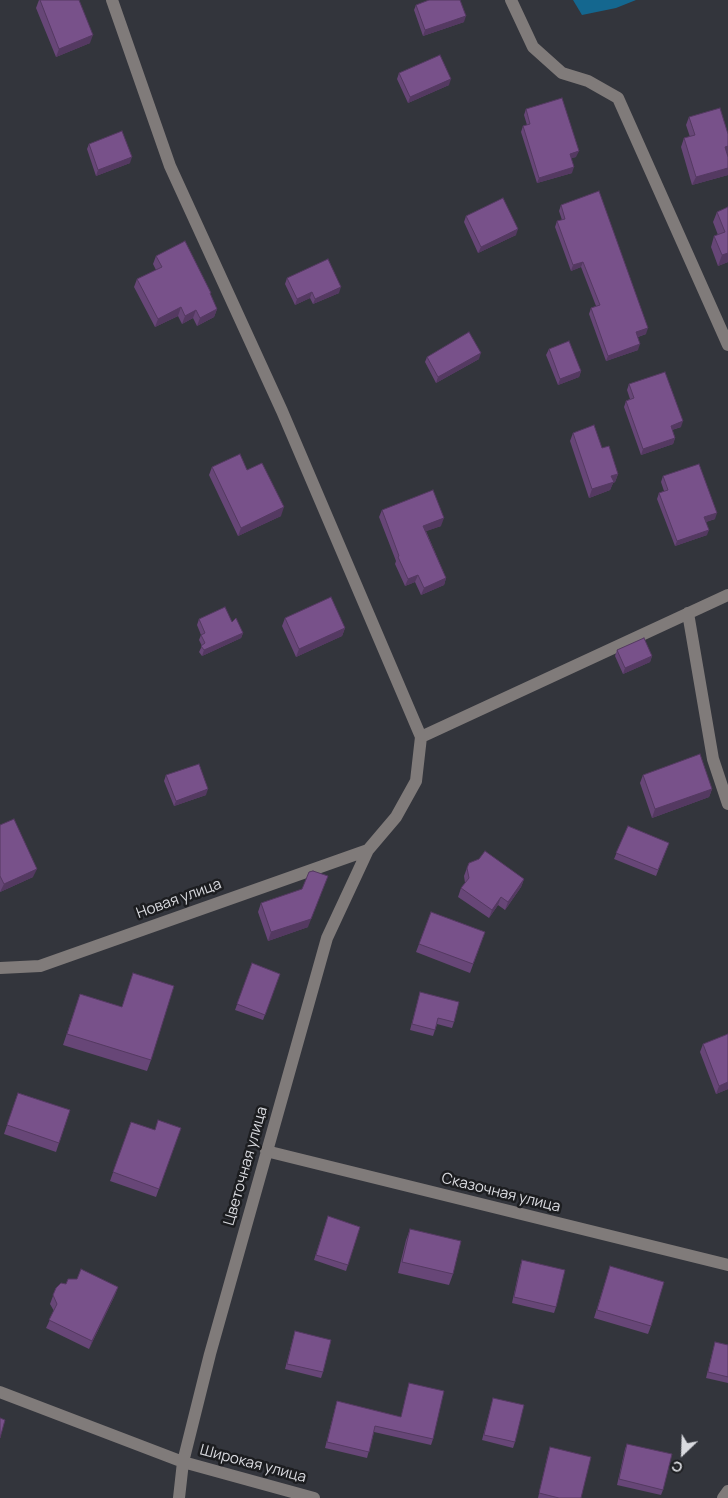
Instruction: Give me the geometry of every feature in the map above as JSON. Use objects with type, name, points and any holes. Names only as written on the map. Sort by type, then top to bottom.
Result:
[{"type":"street","points":[[112,0],[170,166],[282,411],[420,737],[416,781],[396,817],[368,850]]},
{"type":"street","points":[[511,0],[533,47],[562,73],[588,81],[618,98],[728,345]]},
{"type":"street","points":[[420,737],[728,595]]},
{"type":"street","points":[[688,613],[713,759],[728,804]]},
{"type":"street","name":"Новая улица","points":[[0,968],[40,966],[368,850]]},
{"type":"street","name":"Цветочная улица","points":[[179,1498],[183,1462],[210,1354],[327,938],[368,850]]},
{"type":"street","name":"Сказочная улица","points":[[266,1151],[728,1265]]},
{"type":"street","name":"Широкая улица","points":[[0,1392],[183,1462],[314,1498]]},
{"type":"street","points":[[723,1498],[728,1491]]},
{"type":"water","points":[[573,0],[636,0],[616,8],[582,15]]},
{"type":"building","points":[[40,0],[79,0],[93,35],[59,49]]},
{"type":"building","points":[[429,0],[460,0],[466,16],[425,30],[416,5]]},
{"type":"building","points":[[440,55],[451,79],[410,97],[399,73]]},
{"type":"building","points":[[562,98],[579,151],[570,154],[574,167],[539,178],[523,126],[530,124],[526,109]]},
{"type":"building","points":[[720,108],[728,134],[728,146],[725,147],[728,157],[728,168],[696,177],[684,138],[695,135],[689,117]]},
{"type":"building","points":[[122,131],[132,157],[98,170],[89,144]]},
{"type":"building","points":[[599,191],[648,328],[636,332],[640,344],[608,356],[591,308],[600,305],[583,262],[573,265],[557,221],[565,219],[561,205]]},
{"type":"building","points":[[503,198],[518,229],[481,247],[466,216]]},
{"type":"building","points":[[728,207],[728,253],[722,255],[714,236],[725,232],[717,212]]},
{"type":"building","points":[[185,241],[217,309],[200,318],[196,310],[185,316],[181,307],[158,319],[137,279],[162,267],[156,256]]},
{"type":"building","points":[[328,259],[341,287],[315,299],[312,292],[297,299],[287,278]]},
{"type":"building","points":[[469,332],[481,353],[438,377],[427,357]]},
{"type":"building","points":[[569,341],[581,371],[560,379],[549,349]]},
{"type":"building","points":[[665,372],[683,421],[671,426],[675,438],[643,449],[626,401],[634,398],[629,384]]},
{"type":"building","points":[[594,425],[602,448],[609,446],[618,474],[611,476],[614,482],[592,489],[573,433]]},
{"type":"building","points":[[240,454],[247,470],[262,463],[284,507],[241,528],[212,467]]},
{"type":"building","points":[[699,464],[717,513],[704,517],[709,530],[677,541],[659,493],[668,490],[663,476]]},
{"type":"building","points":[[433,490],[444,518],[423,526],[446,578],[424,588],[418,575],[408,579],[398,557],[382,510]]},
{"type":"building","points":[[331,597],[345,628],[299,649],[285,618]]},
{"type":"building","points":[[225,607],[232,622],[236,618],[243,633],[204,650],[201,646],[205,643],[201,635],[205,633],[199,619]]},
{"type":"building","points":[[644,638],[652,656],[625,668],[617,650]]},
{"type":"building","points":[[700,754],[712,789],[655,809],[643,775]]},
{"type":"building","points":[[199,764],[208,789],[176,801],[166,775]]},
{"type":"building","points":[[14,819],[37,869],[4,884],[0,876],[0,825]]},
{"type":"building","points":[[628,826],[669,843],[658,870],[616,853]]},
{"type":"building","points":[[485,851],[524,879],[508,902],[501,897],[492,910],[461,888],[469,878],[467,868],[469,863],[479,859]]},
{"type":"building","points":[[313,871],[328,876],[311,919],[271,932],[261,903],[302,889],[309,872]]},
{"type":"building","points":[[431,912],[485,932],[473,964],[419,944]]},
{"type":"building","points":[[252,963],[280,974],[265,1015],[237,1004]]},
{"type":"building","points":[[133,973],[174,986],[151,1060],[67,1034],[80,994],[122,1007]]},
{"type":"building","points":[[420,992],[459,1002],[454,1022],[438,1018],[435,1030],[412,1024]]},
{"type":"building","points":[[728,1034],[728,1082],[719,1086],[703,1044]]},
{"type":"building","points":[[18,1093],[70,1110],[59,1143],[7,1125]]},
{"type":"building","points":[[158,1120],[181,1128],[159,1189],[113,1172],[131,1122],[155,1130]]},
{"type":"building","points":[[328,1216],[360,1227],[348,1265],[316,1255]]},
{"type":"building","points":[[410,1229],[461,1241],[453,1274],[402,1262]]},
{"type":"building","points":[[522,1260],[565,1270],[556,1307],[514,1297]]},
{"type":"building","points":[[610,1266],[664,1282],[651,1326],[597,1310]]},
{"type":"building","points":[[81,1269],[118,1287],[92,1341],[49,1320],[57,1304],[53,1295],[56,1288],[61,1283],[66,1284],[68,1279],[77,1279]]},
{"type":"building","points":[[295,1331],[331,1340],[323,1372],[287,1364]]},
{"type":"building","points":[[715,1342],[728,1345],[728,1377],[708,1372]]},
{"type":"building","points":[[409,1383],[444,1391],[433,1439],[375,1426],[369,1452],[327,1442],[337,1401],[401,1417]]},
{"type":"building","points":[[493,1398],[524,1405],[515,1442],[484,1435]]},
{"type":"building","points":[[0,1418],[5,1420],[0,1438]]},
{"type":"building","points":[[627,1444],[672,1454],[663,1490],[619,1479]]},
{"type":"building","points":[[550,1447],[591,1457],[581,1498],[559,1498],[539,1493]]}]
